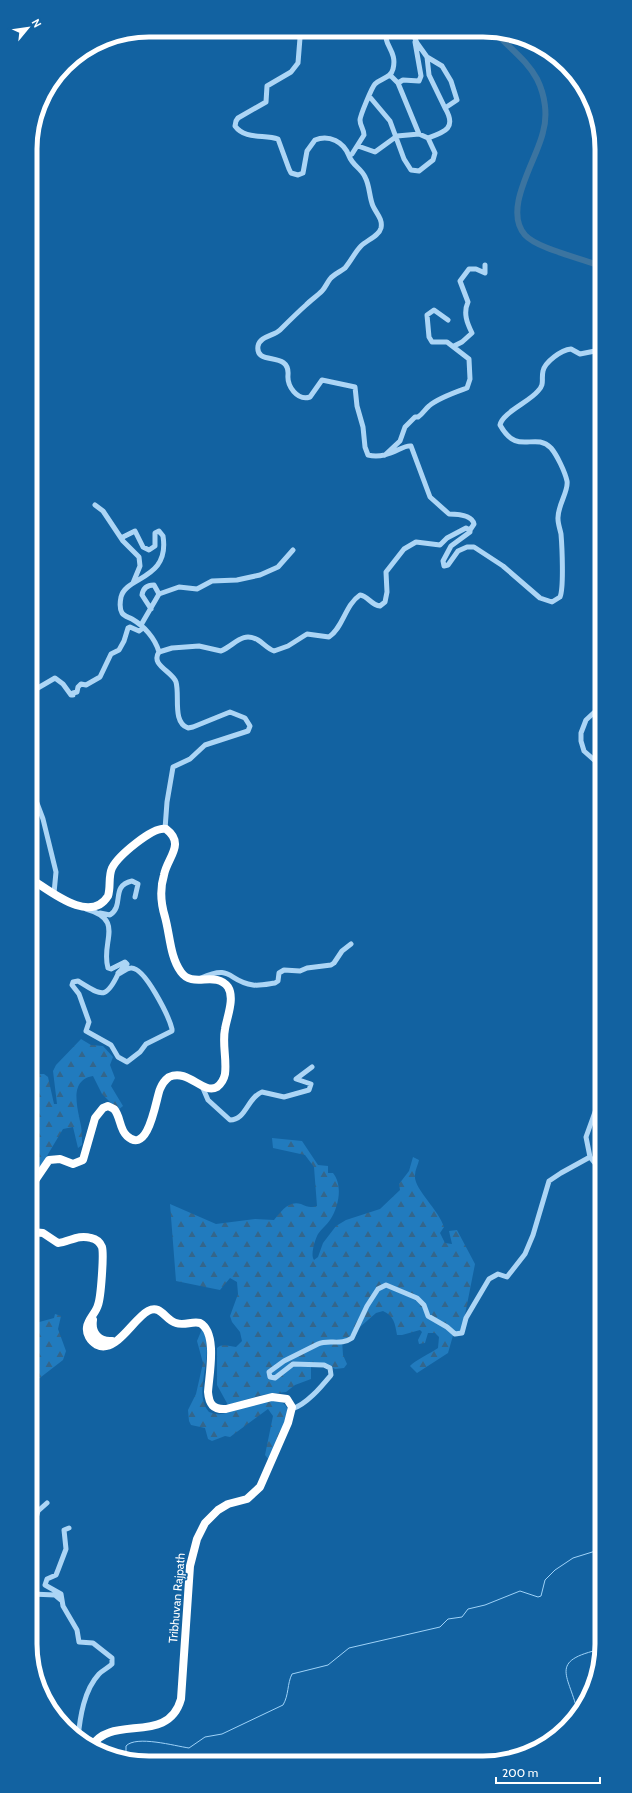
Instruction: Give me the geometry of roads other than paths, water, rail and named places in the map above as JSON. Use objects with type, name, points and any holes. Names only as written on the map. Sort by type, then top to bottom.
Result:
[{"type":"highway","points":[[37,883],[65,901],[76,905],[87,906],[104,901],[108,894],[111,871],[117,861],[151,833],[158,829],[165,829],[173,837],[176,847],[163,878],[163,911],[179,969],[186,977],[197,980],[212,979],[221,982],[228,988],[230,997],[223,1041],[224,1076],[220,1084],[215,1088],[202,1085],[181,1075],[174,1075],[167,1078],[160,1090],[150,1127],[143,1135],[135,1140],[128,1138],[123,1131],[114,1109],[108,1106],[103,1108],[95,1118],[83,1160],[73,1164],[60,1159],[49,1160],[37,1178]]},
{"type":"highway","points":[[37,1232],[43,1233],[58,1243],[74,1238],[86,1237],[94,1239],[99,1243],[103,1256],[99,1301],[87,1328],[89,1337],[93,1342],[106,1346],[120,1337],[144,1314],[152,1310],[160,1311],[176,1323],[200,1323],[206,1328],[210,1338],[211,1352],[208,1392],[209,1401],[212,1406],[219,1409],[226,1408],[276,1396],[287,1399],[292,1409]]},
{"type":"highway","name":"Tribhuvan Rajpath","points":[[95,1742],[103,1734],[154,1726],[169,1719],[176,1710],[181,1699],[190,1566],[197,1539],[205,1523],[215,1512],[226,1505],[247,1499],[260,1487],[288,1423],[292,1409]]},
{"type":"street","points":[[299,37],[299,59],[297,66],[285,77],[269,84],[267,88],[266,102],[238,118],[235,126],[239,130],[252,136],[278,139],[285,161],[294,174],[298,175],[303,173],[307,151],[312,143],[318,139],[328,138],[343,145],[352,163],[366,177],[372,205],[381,220],[380,230],[362,245],[346,266],[330,279],[321,292],[277,333],[262,340],[258,347],[261,355],[266,358],[279,360],[287,366],[289,385],[298,395],[308,398],[322,380],[355,387],[366,452],[371,456],[389,455],[407,445],[411,446],[430,497],[445,512],[449,514],[456,513],[471,518],[474,524],[468,534],[457,540],[451,546],[443,560],[444,566],[448,565],[458,551],[467,547],[474,547],[508,570],[540,598],[552,602],[560,597],[562,588],[562,563],[561,536],[558,518],[561,500],[566,486],[566,479],[554,453],[547,445],[541,442],[530,442],[523,444],[516,442],[500,425],[505,416],[530,400],[538,391],[544,383],[543,372],[545,367],[561,352],[570,349],[580,354],[595,350]]},
{"type":"street","points":[[349,156],[358,146],[364,135],[360,120],[375,84],[390,75],[393,71],[394,54],[386,42],[386,37]]},
{"type":"street","points":[[398,83],[403,80],[419,82],[421,76],[414,37]]},
{"type":"street","points":[[414,37],[427,57],[442,66],[456,92],[457,100],[445,108]]},
{"type":"street","points":[[427,57],[429,75],[450,116],[449,127],[445,132],[428,138]]},
{"type":"street","points":[[390,75],[398,83],[420,134]]},
{"type":"street","points":[[358,146],[375,152],[397,136],[420,134],[428,138],[435,153],[433,160],[419,171],[411,170],[404,158],[397,136],[390,121],[369,96]]},
{"type":"street","points":[[454,346],[462,342],[472,333],[465,309],[468,302],[460,281],[469,269],[476,268],[485,273],[485,266]]},
{"type":"street","points":[[385,455],[400,441],[405,427],[415,416],[418,417],[422,415],[428,407],[437,400],[467,388],[470,379],[469,359],[447,342],[432,342],[429,337],[427,315],[434,310],[448,320]]},
{"type":"street","points":[[95,505],[103,511],[121,538],[140,560],[140,566],[132,585]]},
{"type":"street","points":[[159,652],[172,648],[199,646],[221,651],[237,640],[247,637],[258,640],[274,651],[288,646],[307,634],[329,637],[333,634],[351,605],[360,595],[375,605],[380,606],[385,602],[387,592],[386,572],[396,557],[408,546],[420,541],[433,545],[440,545],[466,528],[470,530]]},
{"type":"street","points":[[121,538],[135,531],[143,547],[149,550],[155,546],[155,533],[159,531],[163,536],[163,552],[158,565],[122,594],[120,607],[123,615],[142,626],[153,638],[159,652],[157,656],[158,662],[162,668],[173,676],[176,683],[178,716],[181,724],[188,728],[193,727],[230,712],[245,718],[250,726],[248,731],[205,745],[190,759],[173,767],[167,802],[165,829]]},
{"type":"street","points":[[37,688],[55,678],[63,684],[70,695],[73,695],[73,693],[77,692],[78,687],[81,684],[86,685],[100,677],[111,654],[119,650],[124,641],[128,628],[130,627],[139,631],[159,594],[179,587],[197,589],[212,581],[237,580],[260,575],[278,567],[293,550]]},
{"type":"street","points":[[151,609],[142,595],[143,589],[150,585],[154,585],[159,594]]},
{"type":"street","points":[[595,712],[586,720],[581,737],[584,751],[595,761]]},
{"type":"street","points":[[37,803],[43,819],[56,872],[54,893]]},
{"type":"street","points":[[65,901],[72,906],[110,915],[117,907],[120,889],[127,882],[132,881],[138,884],[135,896]]},
{"type":"street","points":[[99,913],[106,920],[110,935],[106,962],[108,968],[110,969],[122,962],[126,963],[118,974],[108,992],[97,992],[78,981],[73,982],[72,985],[79,994],[89,1022],[86,1031],[111,1045],[118,1057],[127,1062],[140,1052],[146,1044],[172,1030],[172,1028],[158,997],[138,970],[132,968],[118,974]]},
{"type":"street","points":[[197,980],[215,972],[222,972],[254,985],[275,983],[278,981],[279,973],[284,970],[300,971],[307,968],[326,966],[334,963],[342,952],[351,944]]},
{"type":"street","points":[[202,1085],[208,1100],[230,1120],[234,1120],[240,1117],[250,1102],[262,1092],[284,1097],[310,1090],[311,1084],[296,1079],[312,1066]]},
{"type":"street","points":[[595,1112],[586,1137],[590,1156],[595,1163]]},
{"type":"street","points":[[292,1409],[322,1386],[331,1375],[330,1368],[324,1365],[293,1364],[275,1378],[270,1377],[269,1372],[289,1358],[322,1342],[343,1342],[352,1338],[367,1306],[382,1286],[386,1285],[417,1298],[424,1305],[428,1316],[447,1327],[455,1334],[462,1334],[469,1313],[489,1279],[498,1274],[507,1277],[525,1254],[537,1224],[550,1181],[590,1156]]},
{"type":"street","points":[[37,1514],[38,1511],[47,1503]]},
{"type":"street","points":[[69,1528],[64,1530],[66,1548],[56,1575],[47,1579],[45,1585],[61,1594],[62,1602],[70,1621],[77,1630],[79,1642],[93,1643],[112,1658],[112,1664],[96,1678],[86,1698],[79,1731]]},
{"type":"street","points":[[37,1594],[57,1596],[62,1602]]},
{"type":"waterway","points":[[502,38],[533,72],[540,85],[545,105],[545,125],[540,143],[523,184],[519,198],[517,212],[519,224],[525,235],[540,245],[595,264]]},
{"type":"waterway","points":[[126,1754],[126,1746],[138,1741],[147,1741],[189,1748],[205,1737],[222,1734],[283,1705],[292,1674],[328,1665],[349,1648],[440,1627],[448,1619],[462,1617],[468,1609],[485,1605],[520,1591],[538,1597],[541,1596],[545,1580],[555,1570],[573,1558],[595,1551]]},
{"type":"waterway","points":[[576,1706],[567,1679],[566,1671],[568,1665],[574,1659],[595,1651]]}]
